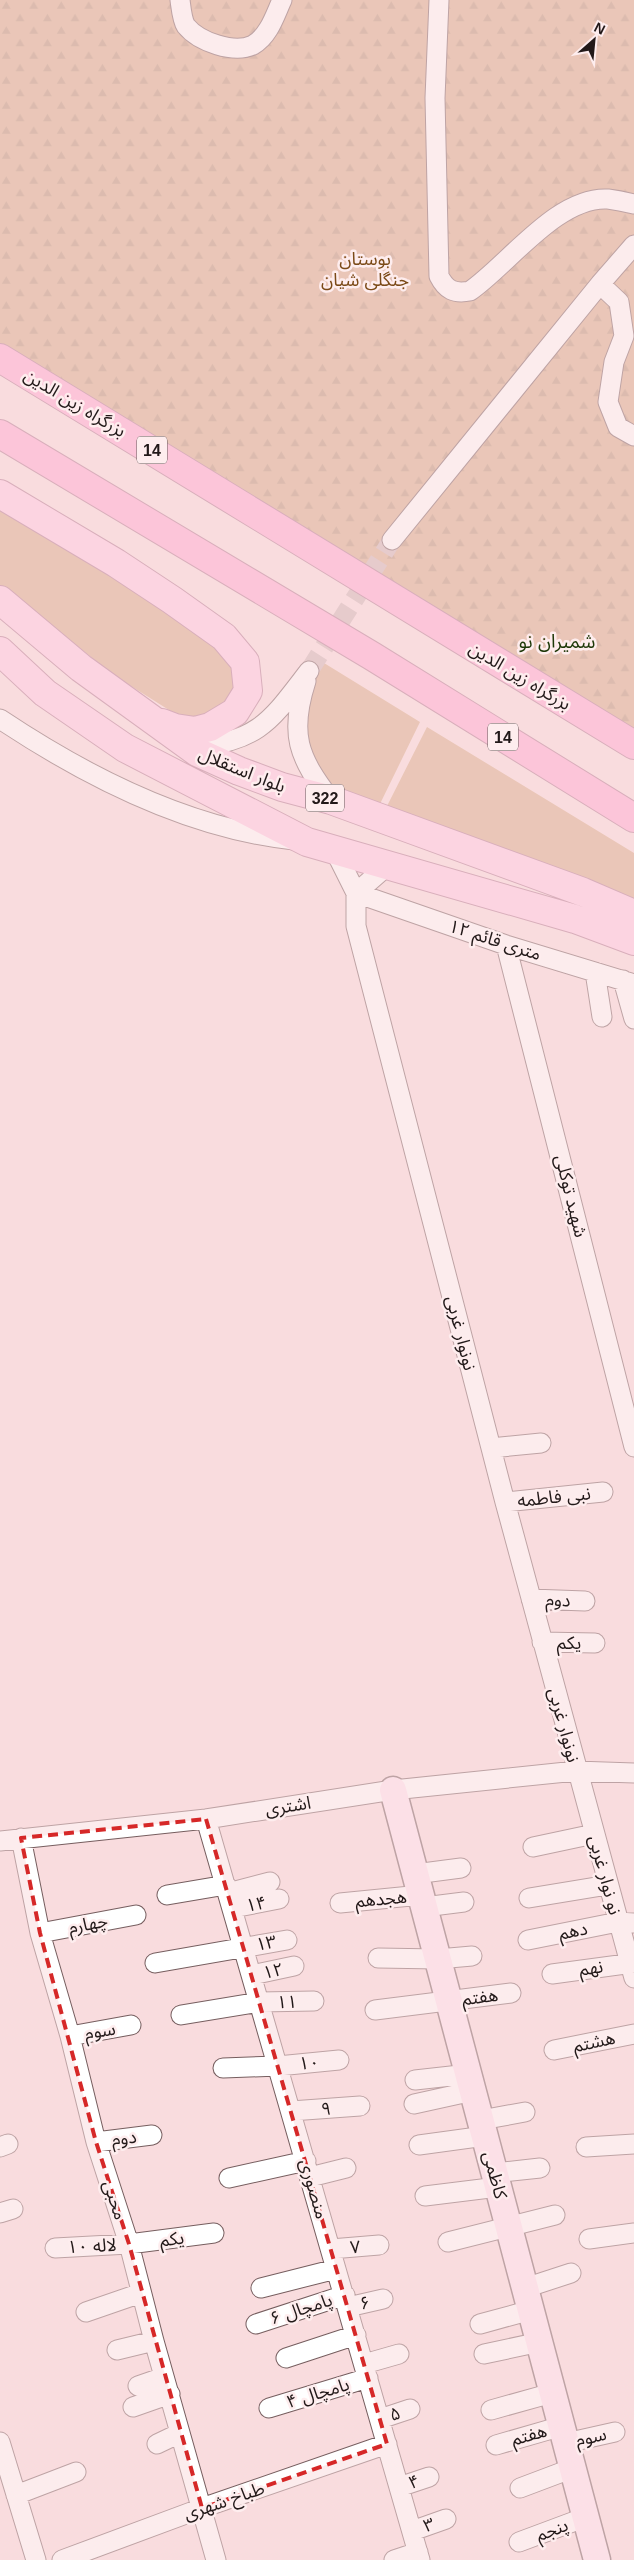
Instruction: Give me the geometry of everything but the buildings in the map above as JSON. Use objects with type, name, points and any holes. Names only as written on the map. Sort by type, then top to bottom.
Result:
[{"type":"highway","name":"بزرگراه زین الدین","points":[[0,358],[634,745]]},
{"type":"highway","name":"14","points":[[0,434],[372,656],[634,818]]},
{"type":"main road","points":[[0,494],[116,563],[172,600],[224,637],[244,662],[248,691],[235,712],[210,727],[195,731],[175,728],[145,716]]},
{"type":"main road","name":"بلوار استقلال","points":[[0,600],[81,668],[191,748],[239,771],[282,787],[331,800],[512,865],[634,914]]},
{"type":"main road","points":[[7,658],[10,640],[20,630],[43,636]]},
{"type":"main road","name":"بلوار استقلال","points":[[7,658],[45,693],[124,748],[307,842],[506,899],[575,920],[634,941]]},
{"type":"main road","points":[[506,899],[515,896],[524,883],[522,875],[512,865]]},
{"type":"street","points":[[180,0],[185,24],[196,36],[234,49],[252,45],[263,37],[282,0]]},
{"type":"street","points":[[439,0],[434,98],[439,276],[443,285],[451,291],[460,293],[470,291],[554,218],[578,204],[606,199],[634,204]]},
{"type":"street","points":[[392,540],[600,284],[634,245]]},
{"type":"street","points":[[600,284],[619,302],[624,336],[614,362],[608,402],[618,427],[634,436]]},
{"type":"street","points":[[191,748],[220,745],[240,739],[263,726],[309,671],[296,720],[298,737],[302,752],[314,777],[331,800]]},
{"type":"street","points":[[0,719],[70,763],[188,816],[260,837],[307,842]]},
{"type":"street","points":[[335,851],[356,893],[388,866]]},
{"type":"street","name":"۱۲ متری قائم","points":[[356,893],[506,945],[629,982]]},
{"type":"street","name":"نونوار غربی","points":[[356,893],[356,926],[490,1448],[576,1771]]},
{"type":"street","name":"شهید توکلی","points":[[506,945],[634,1447]]},
{"type":"street","points":[[595,972],[602,1017]]},
{"type":"street","points":[[629,982],[634,1019]]},
{"type":"street","points":[[490,1448],[542,1443]]},
{"type":"street","name":"نبی فاطمه","points":[[505,1502],[603,1492]]},
{"type":"street","name":"دوم","points":[[531,1599],[585,1601]]},
{"type":"street","name":"یکم","points":[[542,1642],[596,1643]]},
{"type":"street","name":"اشتری","points":[[0,1841],[206,1819],[393,1790],[576,1771],[634,1774]]},
{"type":"street","name":"نو نوار غربی","points":[[576,1771],[608,1886],[626,1923],[632,1968]]},
{"type":"street","name":"کاظمی","points":[[393,1790],[597,2560]]},
{"type":"street","name":"منصوری","points":[[206,1819],[419,2556]]},
{"type":"street","points":[[534,1847],[594,1834]]},
{"type":"street","name":"محبی","points":[[20,1838],[40,1933],[70,2036],[96,2142],[130,2244],[154,2341],[216,2560]]},
{"type":"street","points":[[420,1892],[461,1868]]},
{"type":"street","points":[[167,1894],[229,1895],[270,1882]]},
{"type":"street","points":[[529,1898],[608,1886]]},
{"type":"street","points":[[420,1892],[464,1902]]},
{"type":"street","name":"هجدهم","points":[[340,1902],[420,1892]]},
{"type":"street","name":"۱۴","points":[[229,1895],[279,1899]]},
{"type":"street","name":"چهارم","points":[[40,1933],[136,1915]]},
{"type":"street","name":"دهم","points":[[528,1940],[626,1923]]},
{"type":"street","name":"۱۳","points":[[155,1963],[287,1940]]},
{"type":"street","points":[[378,1958],[438,1959],[472,1956]]},
{"type":"street","name":"۱۲","points":[[252,1975],[294,1966]]},
{"type":"street","name":"نهم","points":[[552,1974],[632,1968]]},
{"type":"street","name":"هفتم","points":[[375,2010],[511,1993]]},
{"type":"street","name":"۱۱","points":[[181,2015],[260,2002],[314,2002]]},
{"type":"street","name":"سوم","points":[[70,2036],[130,2026]]},
{"type":"street","name":"هشتم","points":[[554,2050],[634,2034]]},
{"type":"street","name":"۱۰","points":[[223,2068],[278,2066],[339,2060]]},
{"type":"street","points":[[414,2080],[471,2082]]},
{"type":"street","points":[[414,2104],[471,2082]]},
{"type":"street","name":"۹","points":[[291,2111],[360,2106]]},
{"type":"street","points":[[419,2144],[483,2128],[524,2112]]},
{"type":"street","name":"دوم","points":[[96,2142],[152,2135]]},
{"type":"street","points":[[586,2147],[634,2144]]},
{"type":"street","points":[[230,2178],[308,2169],[346,2168]]},
{"type":"street","points":[[425,2196],[540,2168]]},
{"type":"street","points":[[448,2242],[555,2215]]},
{"type":"street","name":"یکم","points":[[130,2244],[214,2233]]},
{"type":"street","points":[[590,2239],[634,2233]]},
{"type":"street","name":"لاله ۱۰","points":[[56,2248],[130,2244]]},
{"type":"street","name":"۷","points":[[331,2249],[379,2245]]},
{"type":"street","points":[[261,2288],[336,2269]]},
{"type":"street","points":[[480,2324],[528,2299],[571,2273]]},
{"type":"street","points":[[86,2312],[141,2293]]},
{"type":"street","name":"۶","points":[[346,2301],[383,2299]]},
{"type":"street","name":"۶ پامچال","points":[[256,2324],[346,2301]]},
{"type":"street","points":[[286,2358],[356,2335]]},
{"type":"street","points":[[117,2350],[154,2341]]},
{"type":"street","points":[[484,2354],[540,2342]]},
{"type":"street","points":[[366,2371],[399,2354]]},
{"type":"street","name":"پامچال ۴","points":[[269,2408],[366,2371]]},
{"type":"street","points":[[138,2386],[167,2386]]},
{"type":"street","points":[[133,2407],[167,2386]]},
{"type":"street","points":[[490,2410],[552,2393]]},
{"type":"street","name":"۵","points":[[380,2419],[410,2409]]},
{"type":"street","name":"سوم","points":[[564,2434],[615,2432]]},
{"type":"street","points":[[157,2444],[180,2434]]},
{"type":"street","name":"هفتم","points":[[496,2445],[564,2434]]},
{"type":"street","points":[[0,2442],[4,2473],[16,2495],[36,2560]]},
{"type":"street","name":"طباخ شهری","points":[[62,2560],[202,2508],[387,2444]]},
{"type":"street","points":[[520,2488],[573,2468]]},
{"type":"street","points":[[16,2495],[76,2472]]},
{"type":"street","name":"۴","points":[[399,2487],[429,2477]]},
{"type":"street","name":"پنجم","points":[[519,2542],[586,2517]]},
{"type":"street","name":"۳","points":[[412,2531],[446,2519]]},
{"type":"street","points":[[394,2560],[419,2556]]},
{"type":"highlighted area","points":[[206,1819],[387,2444],[202,2508],[129,2244],[96,2142],[40,1933],[21,1838]]},
{"type":"green space","name":"بوستان جنگلی شیان","points":[[0,0],[634,0],[634,754],[0,352]]},
{"type":"green space","points":[[0,505],[218,645],[237,675],[230,705],[188,722],[115,676],[0,585]]},
{"type":"green space","points":[[324,663],[420,722],[379,806],[345,793],[333,785],[319,767],[312,753],[306,723],[307,707],[310,692]]},
{"type":"green space","points":[[427,727],[634,853],[634,903],[386,808]]},
{"type":"tunnel","points":[[309,671],[392,540]]},
{"type":"district","name":"شمیران نو","points":[[557,641]]}]
